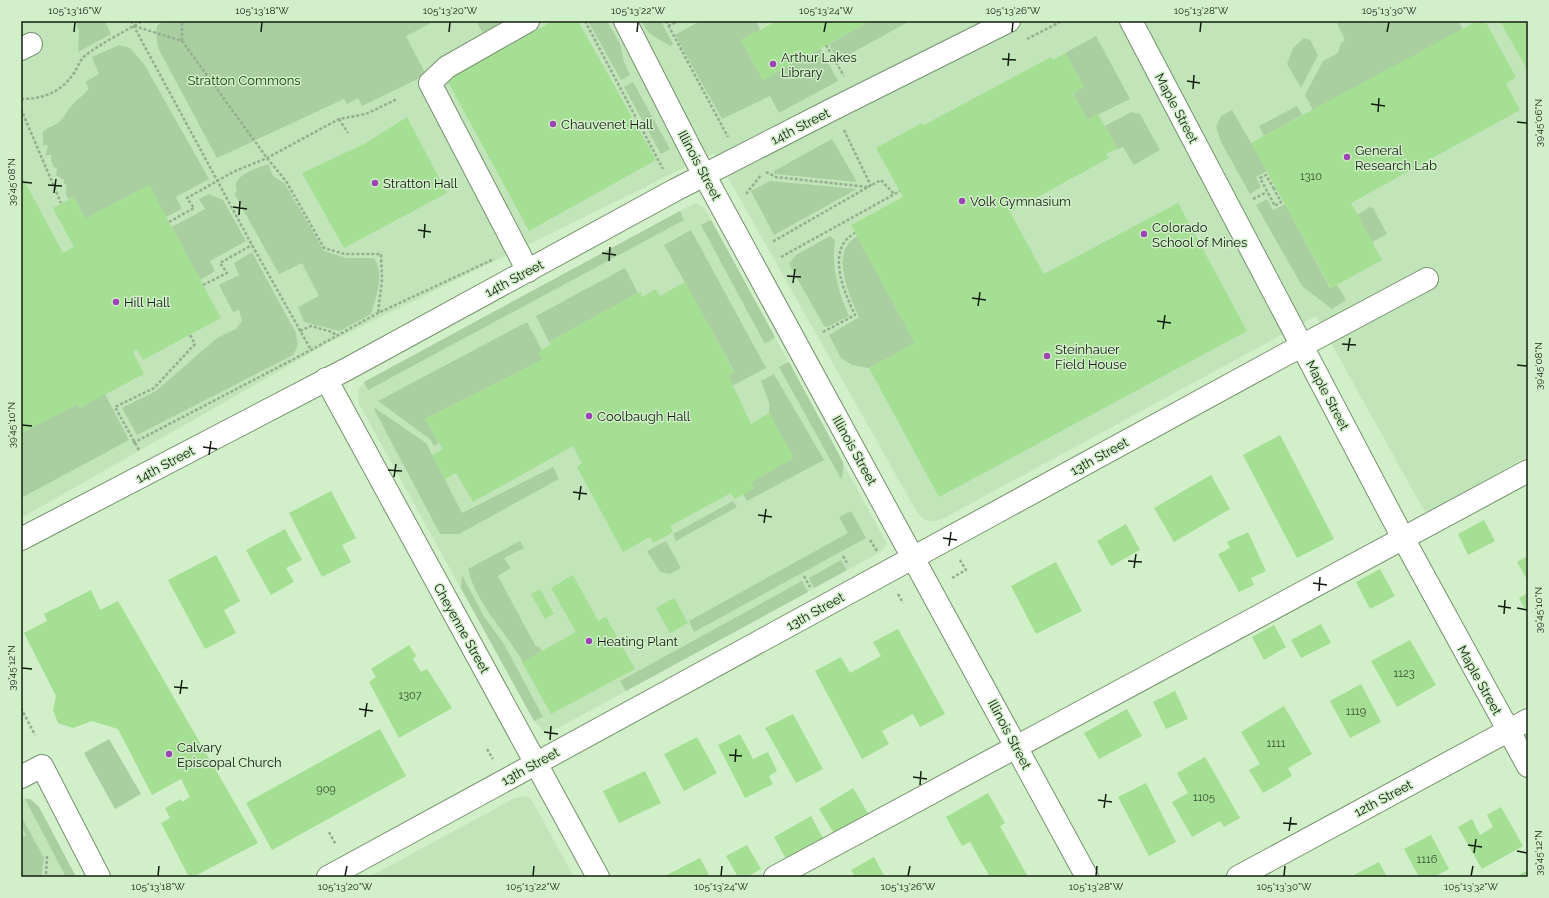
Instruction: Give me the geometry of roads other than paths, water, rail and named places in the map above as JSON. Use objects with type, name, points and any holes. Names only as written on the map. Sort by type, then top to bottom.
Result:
[{"type":"street","points":[[528,21],[447,66],[430,83],[528,271]]},
{"type":"street","name":"Illinois Street","points":[[625,21],[705,175],[1087,877]]},
{"type":"street","name":"14th Street","points":[[21,540],[326,380],[705,175],[1009,21]]},
{"type":"street","name":"Maple Street","points":[[1131,21],[1403,538],[1528,766]]},
{"type":"street","name":"13th Street","points":[[328,877],[1427,279]]},
{"type":"street","name":"Cheyenne Street","points":[[326,380],[598,877]]},
{"type":"street","points":[[775,877],[1528,471]]},
{"type":"street","name":"12th Street","points":[[1238,877],[1528,720]]},
{"type":"street","points":[[21,777],[42,766],[99,877]]},
{"type":"place","name":"Arthur Lakes Library","points":[[773,64]]},
{"type":"place","name":"Chauvenet Hall","points":[[553,124]]},
{"type":"place","name":"General Research Lab","points":[[1347,157]]},
{"type":"place","name":"Stratton Hall","points":[[375,183]]},
{"type":"place","name":"Volk Gymnasium","points":[[962,201]]},
{"type":"place","name":"Colorado School of Mines","points":[[1144,234]]},
{"type":"place","name":"Hill Hall","points":[[116,302]]},
{"type":"place","name":"Steinhauer Field House","points":[[1047,356]]},
{"type":"place","name":"Coolbaugh Hall","points":[[589,416]]},
{"type":"place","name":"Heating Plant","points":[[589,641]]},
{"type":"place","name":"Calvary Episcopal Church","points":[[169,754]]},
{"type":"park label","name":"Stratton Commons","points":[[244,80]]}]
